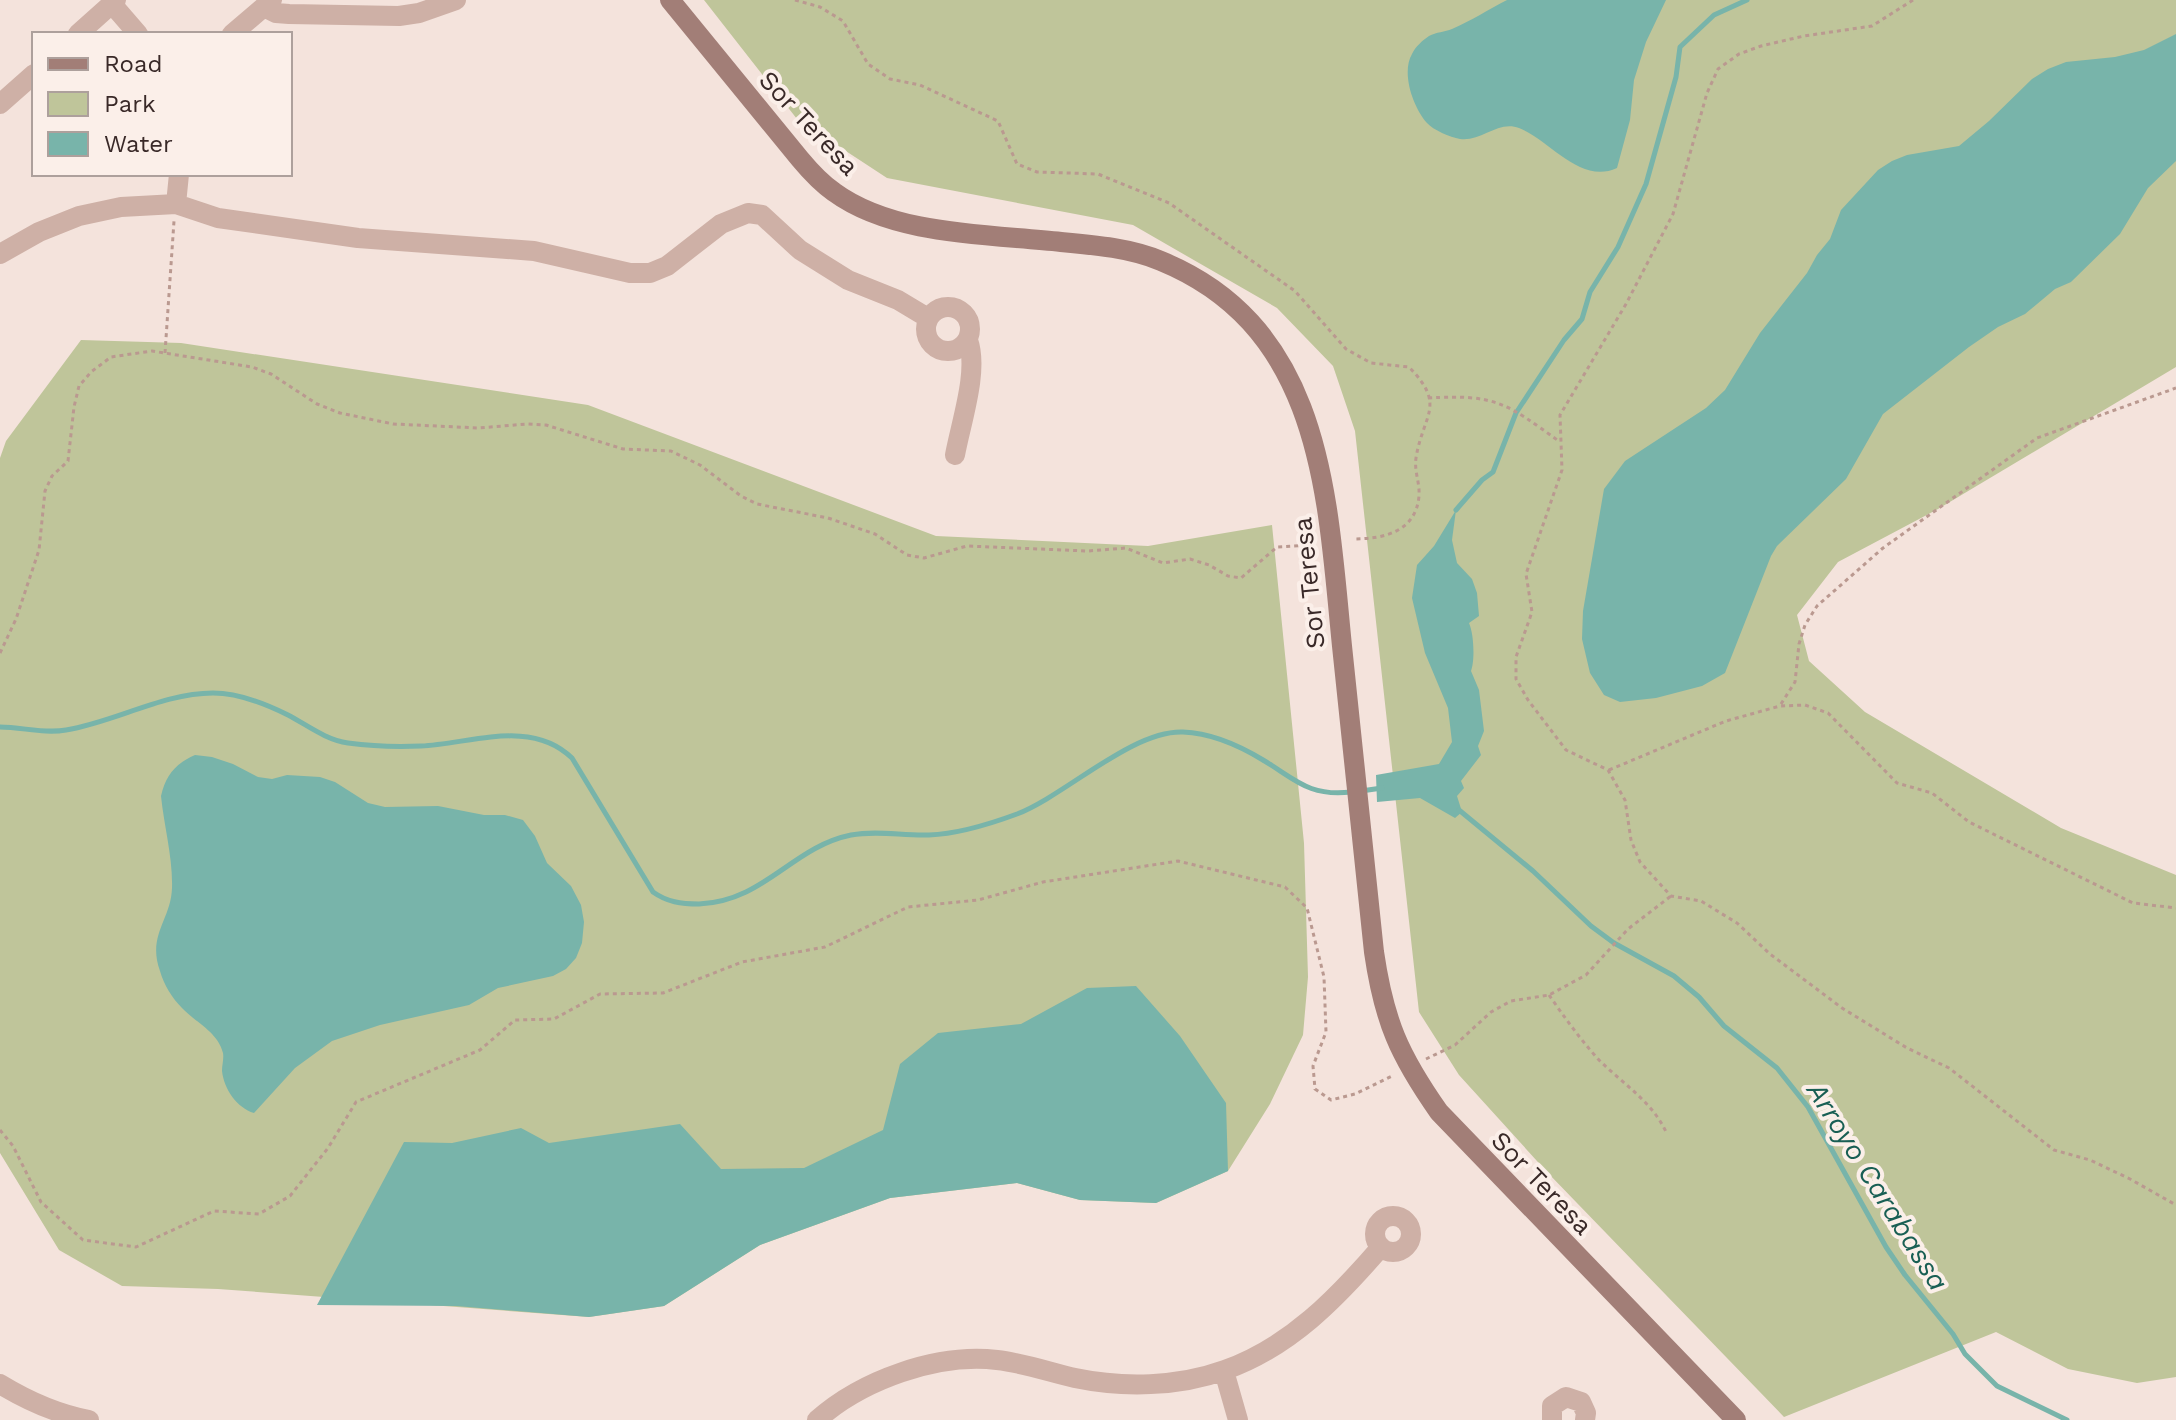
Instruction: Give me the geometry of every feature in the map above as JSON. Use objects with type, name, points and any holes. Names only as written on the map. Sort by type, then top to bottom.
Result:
[{"type":"street","points":[[234,32],[268,4],[276,13],[377,18],[419,13],[456,0]]},
{"type":"street","name":"Sor Teresa","points":[[670,0],[800,159],[822,183],[856,206],[877,216],[915,226],[1093,245],[1161,261],[1223,298],[1262,335],[1293,386],[1307,418],[1327,501],[1374,952],[1383,1010],[1393,1035],[1420,1085],[1469,1146],[1736,1420]]},
{"type":"street","points":[[80,32],[114,2],[136,32]]},
{"type":"street","points":[[0,104],[32,76]]},
{"type":"street","points":[[176,204],[179,176]]},
{"type":"street","points":[[0,254],[39,232],[79,216],[121,207],[176,204],[218,218],[358,238],[534,251],[630,273],[650,273],[667,266],[721,224],[748,213],[762,215],[800,250],[848,280],[898,300],[928,318]]},
{"type":"street","points":[[928,318],[942,308],[959,310],[969,323],[968,340],[972,353],[970,377],[955,455]]},
{"type":"street","points":[[928,318],[927,335],[938,349],[955,350],[968,340]]},
{"type":"street","points":[[817,1420],[860,1389],[898,1373],[945,1363],[995,1360],[1074,1378],[1130,1384],[1162,1383],[1224,1371],[1284,1340],[1313,1319],[1341,1294],[1381,1247]]},
{"type":"street","points":[[1224,1371],[1238,1420]]},
{"type":"street","points":[[0,1384],[40,1405],[89,1420]]},
{"type":"street","points":[[1552,1420],[1551,1412],[1556,1402],[1571,1397],[1585,1407],[1585,1420]]},
{"type":"path","points":[[1913,0],[1872,26],[1761,46],[1739,54],[1718,69],[1707,93],[1673,214],[1626,304],[1560,415],[1562,470],[1526,574],[1532,612],[1516,657],[1516,679],[1566,750],[1608,770],[1625,800],[1631,840],[1640,862],[1671,896],[1701,901],[1737,923],[1770,954],[1842,1008],[1907,1048],[1949,1068],[2054,1150],[2090,1160],[2176,1205]]},
{"type":"path","points":[[165,353],[176,204]]},
{"type":"path","points":[[0,653],[16,619],[39,550],[45,491],[52,476],[68,461],[79,386],[111,357],[152,351],[252,367],[271,374],[317,404],[340,413],[393,424],[479,428],[546,425],[623,449],[671,451],[700,465],[741,496],[757,504],[828,518],[875,534],[907,555],[924,558],[967,546],[1088,551],[1126,548],[1163,563],[1190,559],[1228,576],[1241,578],[1277,547],[1312,545]]},
{"type":"path","points":[[1780,706],[1795,682],[1799,644],[1805,625],[1817,606],[1883,548],[2037,438],[2176,388]]},
{"type":"path","points":[[1428,398],[1480,397],[1506,406],[1560,442]]},
{"type":"path","points":[[1608,770],[1726,721],[1780,706],[1805,705],[1828,713],[1897,783],[1932,793],[1969,822],[2133,903],[2176,908]]},
{"type":"path","points":[[0,1130],[13,1146],[41,1202],[83,1240],[136,1247],[214,1211],[259,1214],[290,1196],[328,1148],[356,1102],[480,1050],[515,1020],[554,1019],[600,994],[663,993],[742,962],[825,947],[908,907],[978,900],[1043,882],[1178,861],[1285,887],[1307,908],[1324,977],[1326,1032],[1313,1066],[1315,1089],[1331,1100],[1355,1094],[1392,1076]]},
{"type":"path","points":[[1423,1060],[1455,1045],[1491,1012],[1511,1001],[1549,995],[1586,975],[1628,929],[1671,896]]},
{"type":"path","points":[[1549,995],[1601,1061],[1657,1113],[1667,1134]]},
{"type":"green space","points":[[704,0],[2176,0],[2176,367],[1938,509],[1838,562],[1797,615],[1809,661],[1865,712],[2061,828],[2176,875],[2176,1377],[2137,1383],[2068,1369],[1996,1332],[1784,1417],[1547,1172],[1459,1075],[1419,1012],[1355,431],[1333,366],[1277,308],[1133,225],[887,178],[797,119]]},
{"type":"green space","points":[[81,340],[181,343],[588,405],[936,536],[1148,546],[1272,525],[1304,843],[1308,977],[1303,1035],[1270,1104],[1228,1171],[1156,1203],[1080,1200],[1017,1183],[890,1198],[760,1245],[664,1306],[589,1317],[218,1289],[122,1286],[59,1250],[0,1153],[0,458],[6,441]]},
{"type":"water","points":[[1507,0],[1666,0],[1646,42],[1634,80],[1630,120],[1617,168],[1603,172],[1590,171],[1519,128],[1504,127],[1460,139],[1433,128],[1422,116],[1408,80],[1409,62],[1415,49],[1429,36],[1459,26]]},
{"type":"water","points":[[2176,34],[2176,161],[2148,188],[2120,234],[2071,282],[2055,289],[2025,314],[1998,327],[1969,347],[1883,414],[1846,479],[1777,546],[1725,673],[1702,686],[1656,698],[1620,702],[1604,695],[1590,673],[1582,639],[1583,611],[1604,489],[1625,461],[1706,408],[1725,390],[1760,333],[1830,239],[1841,210],[1878,170],[1892,161],[1907,155],[1959,146],[2032,79],[2048,69],[2066,62],[2115,57],[2144,50]]},
{"type":"water","points":[[1456,510],[1452,540],[1457,563],[1472,579],[1477,593],[1479,616],[1469,623],[1473,647],[1471,671],[1479,690],[1484,731],[1478,746],[1481,755],[1461,781],[1464,788],[1457,796],[1462,812],[1455,818],[1420,798],[1377,802],[1376,775],[1439,764],[1452,742],[1448,708],[1425,653],[1412,598],[1417,565],[1434,546]]},
{"type":"water","points":[[195,755],[233,764],[258,777],[320,777],[335,782],[368,803],[385,807],[438,806],[523,820],[535,836],[547,863],[571,886],[581,905],[584,922],[582,943],[576,958],[566,969],[553,976],[498,988],[469,1005],[380,1025],[332,1041],[295,1068],[254,1113],[248,1110],[232,1097],[225,1084],[223,1053],[216,1039],[172,996],[157,958],[158,937],[172,888],[161,796],[172,771]]},
{"type":"water","points":[[1136,986],[1180,1036],[1226,1103],[1228,1171],[1156,1203],[1080,1200],[1017,1183],[890,1198],[760,1245],[664,1306],[589,1317],[456,1306],[317,1305],[404,1142],[452,1143],[521,1128],[549,1143],[680,1124],[721,1169],[804,1168],[883,1130],[900,1064],[938,1033],[1021,1024],[1087,988]]},
{"type":"waterway","points":[[1456,510],[1493,472],[1516,413],[1564,340],[1582,319],[1590,292],[1618,247],[1646,184],[1676,77],[1680,47],[1714,15],[1747,0]]},
{"type":"waterway","name":"Arroyo Carabassa","points":[[0,727],[66,730],[176,698],[213,693],[261,703],[324,735],[348,743],[412,746],[500,736],[538,739],[556,746],[572,758],[653,892],[669,900],[692,904],[722,901],[742,894],[812,850],[851,835],[940,834],[1007,818],[1036,805],[1121,752],[1163,734],[1193,733],[1224,741],[1303,785],[1324,792],[1351,792]]},
{"type":"waterway","name":"Arroyo Carabassa","points":[[1361,791],[1382,788]]},
{"type":"waterway","name":"Arroyo Carabassa","points":[[1459,810],[1533,871],[1591,926],[1614,943],[1674,976],[1699,997],[1724,1026],[1777,1068],[1808,1107],[1886,1247],[1965,1354],[1997,1386],[2067,1420]]}]
